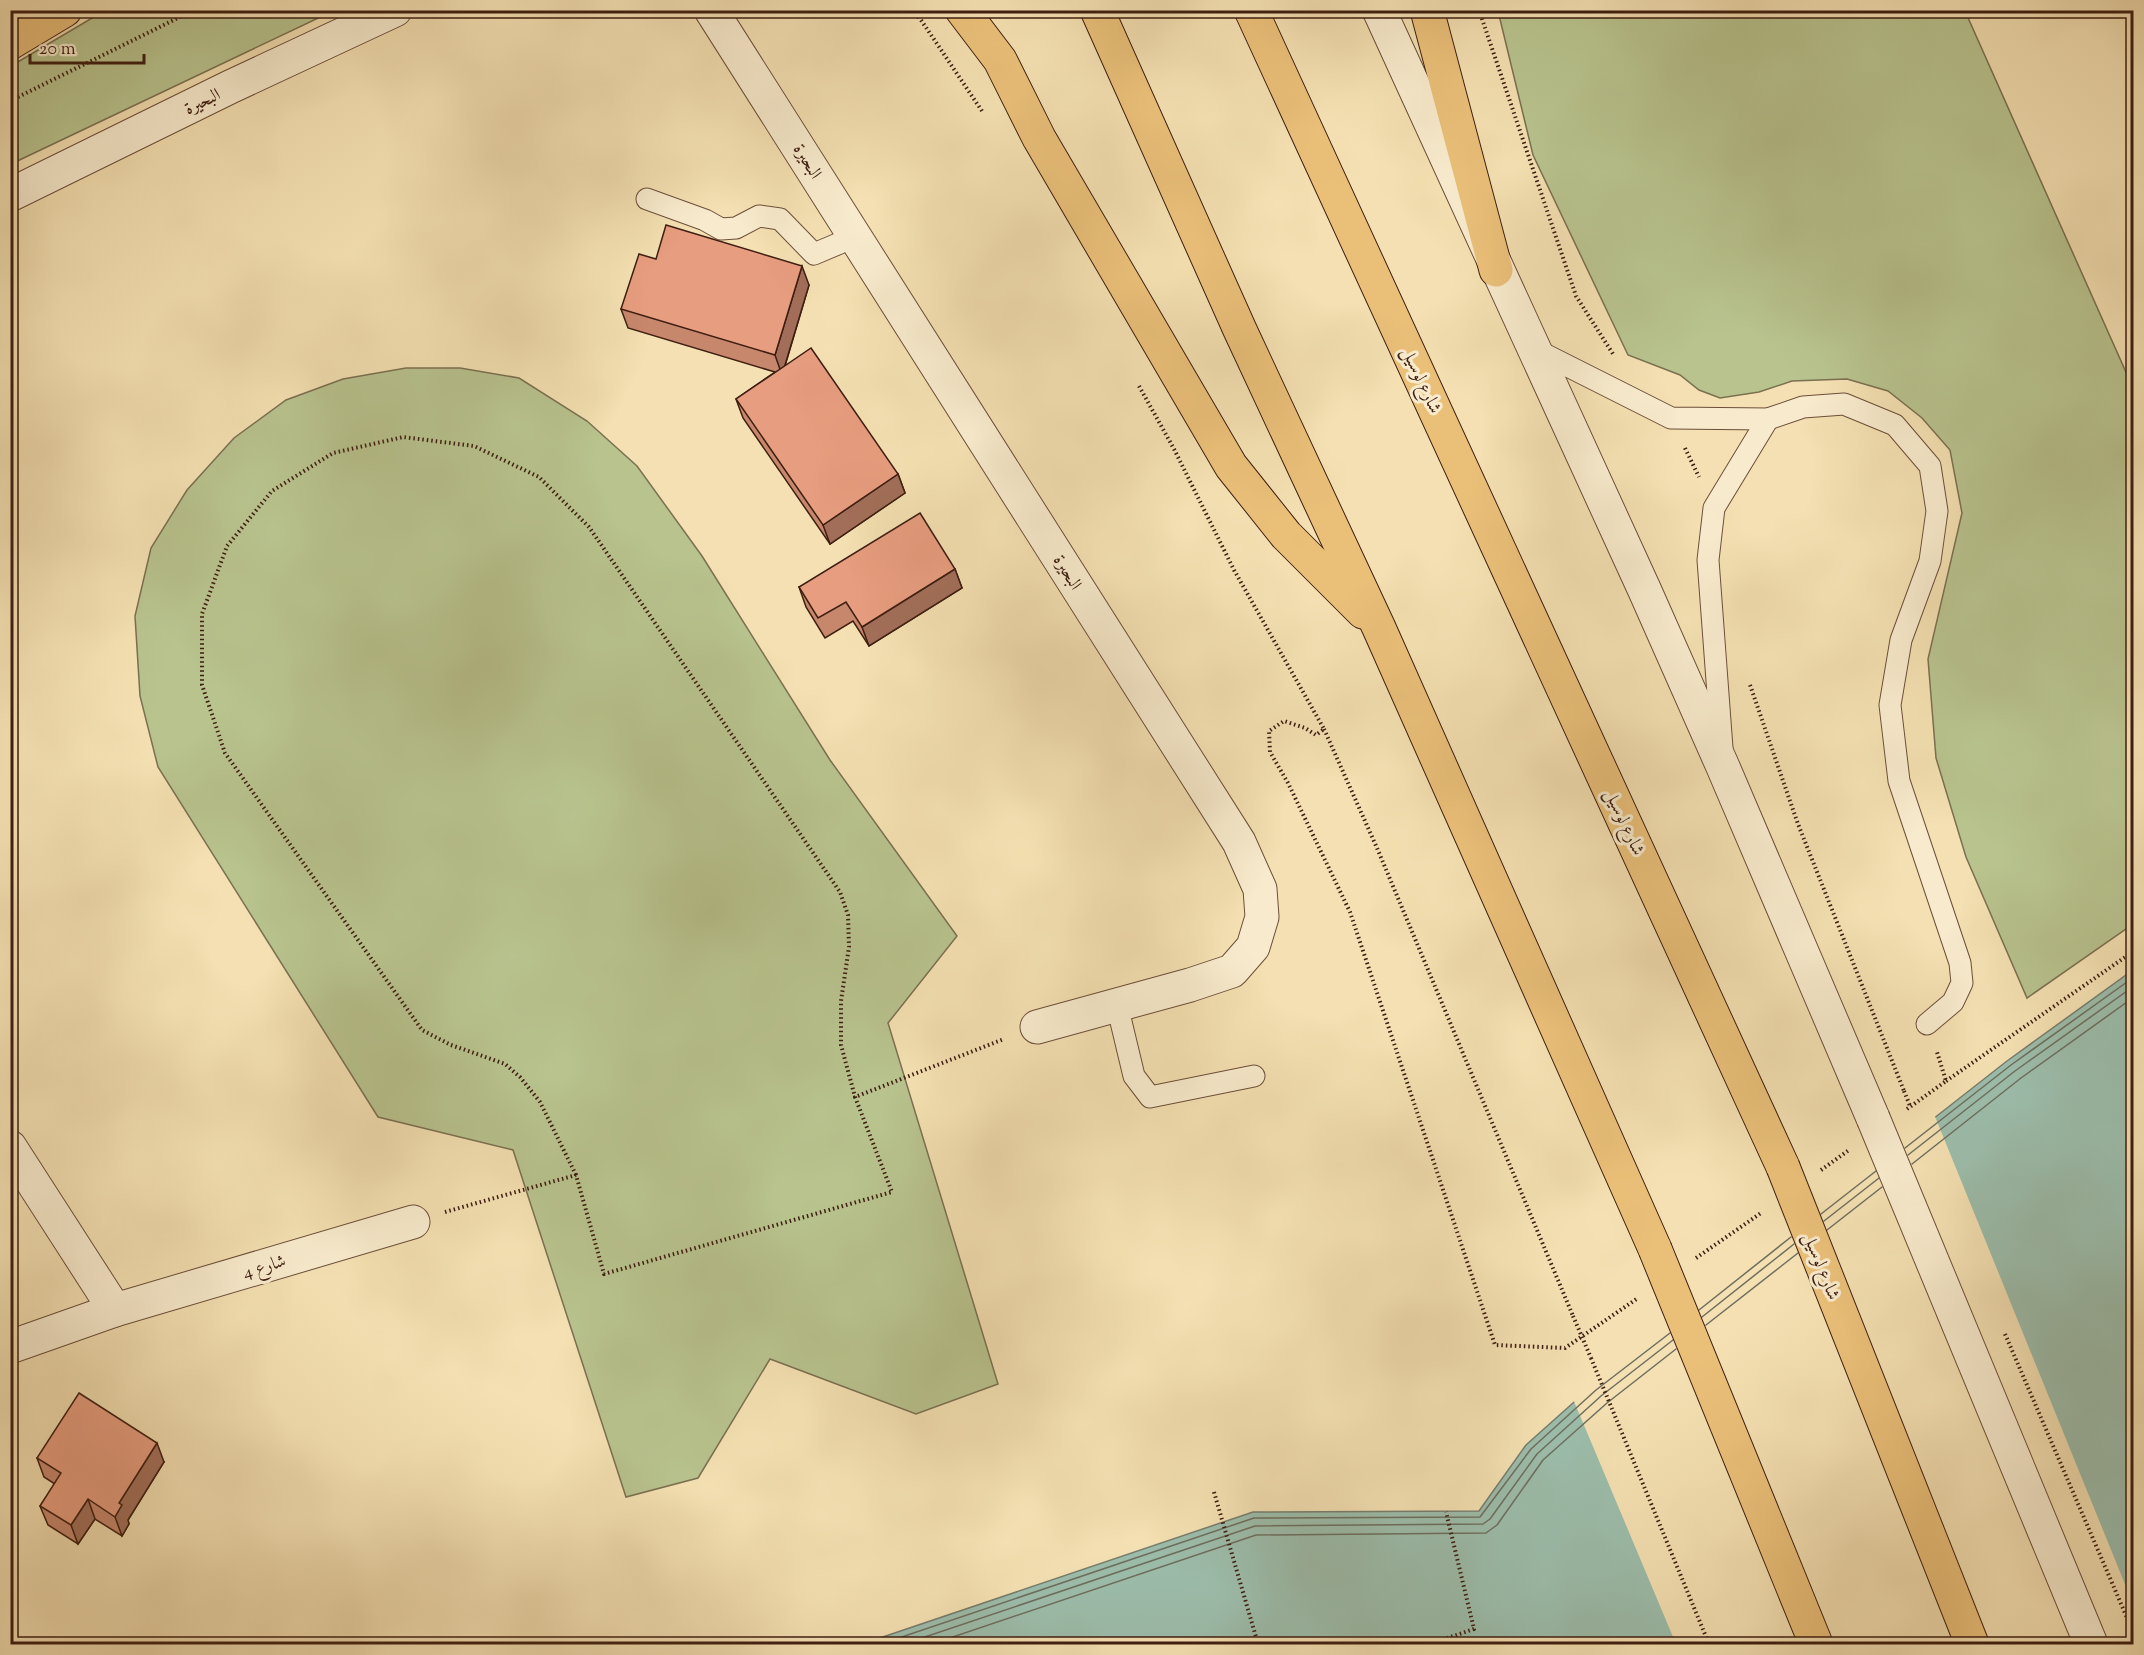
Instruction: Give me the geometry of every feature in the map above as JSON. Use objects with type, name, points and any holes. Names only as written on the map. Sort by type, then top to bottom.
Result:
[{"type":"main road","points":[[10,43],[65,10]]},
{"type":"main road","points":[[962,10],[1000,60],[1038,138],[1231,466],[1286,535],[1379,628]]},
{"type":"main road","points":[[1097,10],[1240,330],[1379,628],[1655,1249],[1816,1644]]},
{"type":"main road","name":"شارع لوسيل","points":[[1251,10],[1782,1167],[1972,1644]]},
{"type":"main road","points":[[1427,10],[1496,270]]},
{"type":"street","name":"البحيرة","points":[[10,195],[230,87],[395,10]]},
{"type":"street","name":"البحيرة","points":[[711,10],[1239,842],[1260,889],[1262,917],[1253,947],[1232,971],[1037,1027]]},
{"type":"street","points":[[1379,10],[1496,270],[1536,351],[1723,767],[1873,1118],[2091,1644]]},
{"type":"street","points":[[10,1147],[115,1310]]},
{"type":"street","name":"شارع 4","points":[[10,1347],[115,1310],[413,1222]]},
{"type":"lane","points":[[647,199],[705,220],[721,229],[736,228],[759,216],[780,219],[803,240],[814,254],[854,235]]},
{"type":"lane","points":[[1536,351],[1671,418],[1768,419],[1803,407],[1844,404],[1895,425],[1930,466],[1937,511],[1930,561],[1900,640],[1890,705],[1899,781],[1960,963],[1962,983],[1953,1002],[1927,1024]]},
{"type":"lane","points":[[1723,767],[1708,560],[1714,508],[1768,419]]},
{"type":"lane","points":[[1117,1005],[1134,1076],[1150,1097],[1254,1076]]},
{"type":"path","points":[[10,101],[194,10]]},
{"type":"path","points":[[912,10],[986,117]]},
{"type":"path","points":[[1135,380],[1174,449],[1234,570],[1324,729],[1377,848],[1709,1644]]},
{"type":"path","points":[[403,437],[474,446],[539,477],[589,527],[840,892],[848,915],[849,947],[847,973],[841,1001],[841,1045],[855,1097],[892,1192],[604,1274],[576,1175],[540,1102],[520,1077],[505,1064],[459,1048],[422,1030],[225,753],[202,686],[202,614],[226,546],[272,491],[333,453],[403,437]]},
{"type":"path","points":[[1324,729],[1316,735],[1305,728],[1284,722],[1269,731],[1270,752],[1288,783],[1350,912],[1495,1345],[1565,1348]]},
{"type":"path","points":[[1946,1081],[2133,951]]},
{"type":"path","points":[[855,1097],[1037,1027]]},
{"type":"path","points":[[413,1222],[576,1175]]},
{"type":"path","points":[[2002,1326],[2133,1634]]},
{"type":"path","points":[[1214,1492],[1258,1644]]},
{"type":"path","points":[[1430,1644],[1474,1629],[1446,1512]]},
{"type":"green space","points":[[104,11],[333,11],[11,164],[11,66]]},
{"type":"green space","points":[[1498,11],[1965,11],[2133,388],[2133,924],[2027,998],[1966,857],[1936,758],[1928,659],[1962,513],[1950,450],[1922,418],[1888,391],[1847,379],[1792,381],[1759,392],[1720,398],[1699,390],[1680,375],[1628,355],[1533,155]]},
{"type":"green space","points":[[406,368],[460,368],[519,378],[587,421],[637,466],[702,556],[830,760],[957,936],[888,1023],[998,1384],[916,1414],[770,1359],[698,1478],[626,1497],[513,1150],[378,1117],[158,767],[140,696],[135,616],[151,548],[187,490],[234,438],[286,400],[343,379]]},
{"type":"water","points":[[2133,970],[2133,1644],[862,1644],[1253,1512],[1479,1511],[1526,1445],[1592,1386],[2007,1061]]},
{"type":"pier","points":[[1934,1114],[2133,1604],[2133,1644],[1676,1644],[1573,1399]]},
{"type":"building","points":[[666,225],[802,266],[775,355],[621,309],[639,254],[656,259]]},
{"type":"building","points":[[811,348],[898,474],[823,525],[736,399]]},
{"type":"building","points":[[920,513],[955,569],[862,627],[846,602],[818,618],[799,587]]},
{"type":"building","points":[[79,1393],[157,1443],[119,1503],[122,1505],[115,1517],[88,1499],[71,1525],[40,1506],[61,1473],[37,1458]]}]
